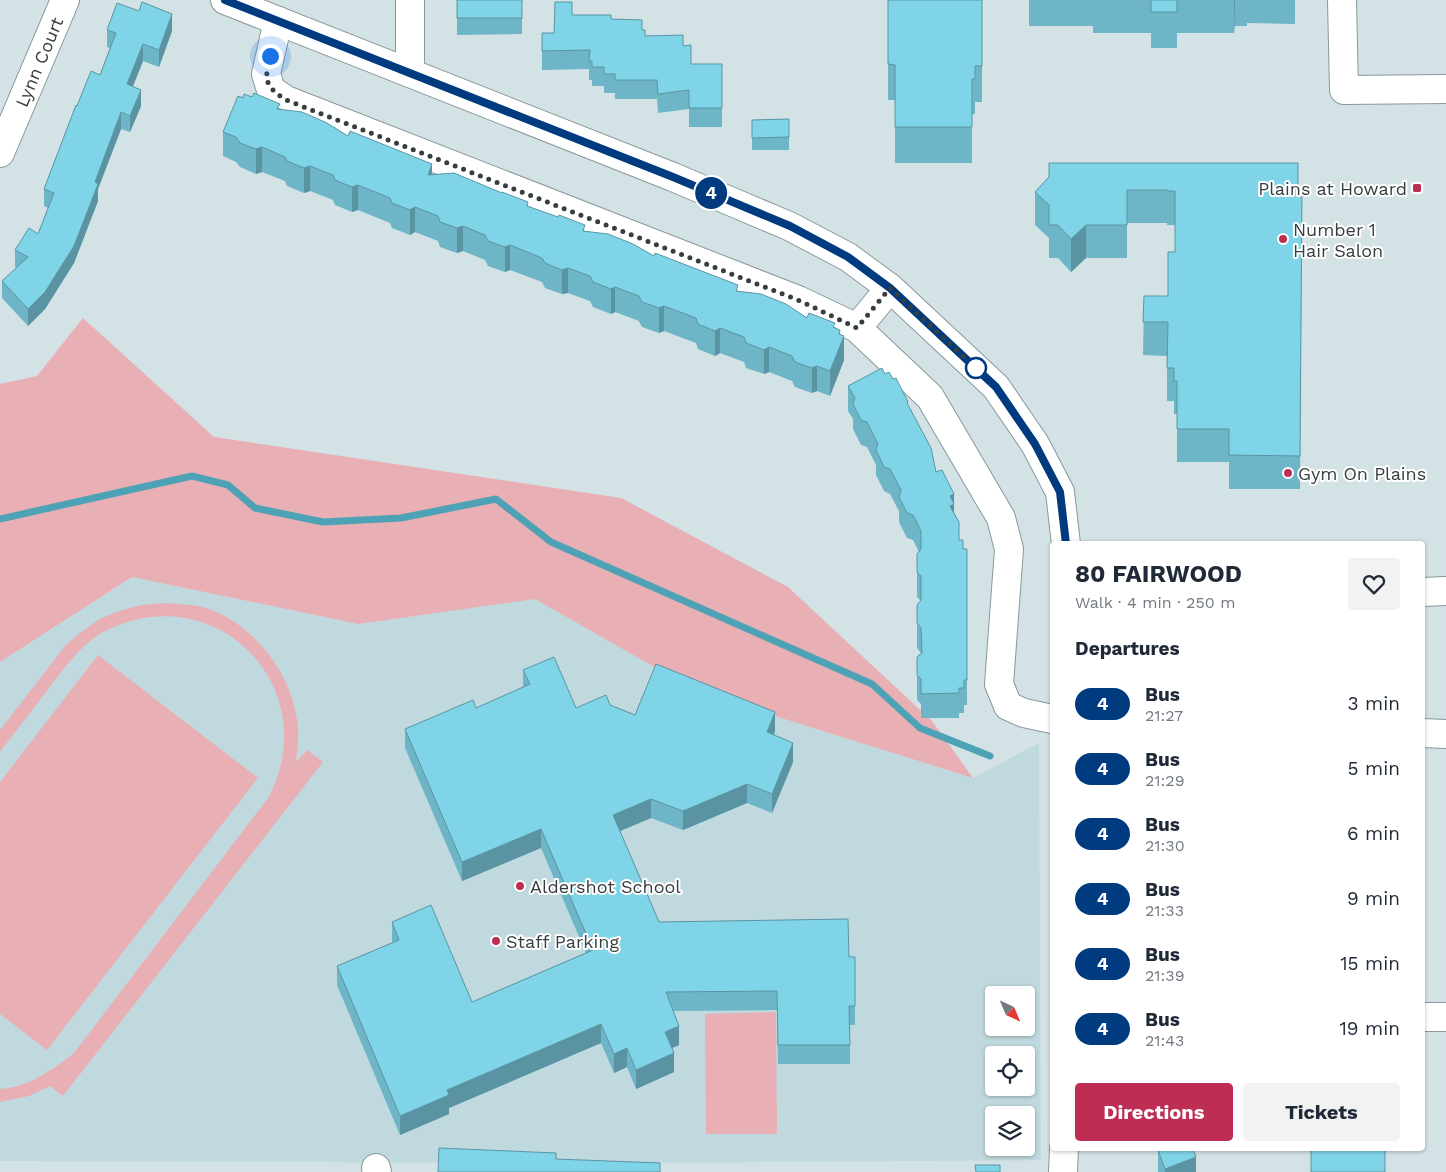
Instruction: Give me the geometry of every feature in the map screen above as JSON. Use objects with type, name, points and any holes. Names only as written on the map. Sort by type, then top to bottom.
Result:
[{"type":"street","name":"Lynn Court","points":[[0,153],[65,0]]},
{"type":"street","points":[[224,0],[673,177],[790,226],[848,257],[890,288],[996,387],[1035,444],[1060,492],[1066,541]]},
{"type":"street","points":[[410,0],[410,73]]},
{"type":"street","points":[[1342,0],[1344,90],[1446,89]]},
{"type":"street","points":[[278,21],[266,74],[271,90],[286,100],[798,300],[857,328],[930,397],[1000,518],[1009,549],[999,684],[1008,706],[1024,713],[1050,719]]},
{"type":"street","points":[[857,328],[890,288]]},
{"type":"street","points":[[1425,592],[1446,591]]},
{"type":"street","points":[[1425,733],[1446,734]]},
{"type":"street","points":[[1425,1017],[1446,1017]]},
{"type":"street","points":[[1063,1172],[1064,1151]]},
{"type":"shaded area","points":[[83,318],[214,437],[621,498],[788,587],[932,721],[973,778],[698,692],[535,599],[358,624],[132,577],[0,662],[0,384],[37,376]]},
{"type":"shaded area","name":"Aldershot School","points":[[132,577],[358,624],[535,598],[698,692],[973,778],[1039,743],[1041,1160],[622,1163],[0,1161],[0,662]]},
{"type":"shaded area","points":[[164,603],[203,607],[221,614],[252,636],[266,650],[286,683],[293,701],[298,730],[296,762],[307,750],[323,762],[63,1096],[50,1086],[29,1096],[0,1102],[0,1089],[21,1085],[40,1077],[74,1053],[268,798],[282,758],[283,719],[272,683],[251,653],[222,631],[187,618],[148,617],[107,630],[81,649],[0,752],[0,730],[65,646],[100,619],[141,605]]},
{"type":"shaded area","points":[[98,655],[258,778],[47,1050],[0,1014],[0,782]]},
{"type":"shaded area","points":[[776,1012],[777,1134],[706,1134],[705,1014]]},
{"type":"building","points":[[457,0],[522,0],[522,18],[457,18]]},
{"type":"building","points":[[888,0],[982,0],[982,66],[975,66],[975,79],[972,79],[972,127],[895,127],[895,65],[888,64]]},
{"type":"building","points":[[1151,0],[1177,0],[1177,12],[1151,12]]},
{"type":"building","points":[[142,2],[172,14],[159,50],[143,44],[127,84],[141,90],[130,116],[121,112],[95,182],[98,184],[74,246],[45,292],[28,309],[2,281],[28,257],[15,250],[29,228],[38,234],[54,193],[44,189],[91,71],[100,75],[116,33],[107,30],[117,3],[139,11]]},
{"type":"building","points":[[555,2],[572,2],[572,15],[611,15],[611,19],[642,20],[642,30],[645,30],[645,36],[683,35],[683,46],[691,45],[691,64],[722,64],[722,108],[689,108],[689,90],[658,94],[657,80],[615,80],[615,74],[604,74],[604,67],[592,67],[592,61],[589,61],[590,50],[542,51],[542,33],[554,33]]},
{"type":"building","points":[[254,93],[280,104],[277,109],[302,112],[327,123],[348,136],[350,131],[432,164],[428,175],[454,173],[528,202],[527,206],[585,225],[583,231],[608,234],[633,244],[654,256],[655,253],[738,285],[736,291],[761,294],[786,304],[807,318],[809,313],[835,323],[833,327],[840,330],[839,334],[844,336],[830,371],[817,366],[812,368],[795,362],[792,356],[769,347],[764,350],[746,343],[744,337],[720,328],[715,331],[698,324],[696,318],[664,306],[659,308],[642,302],[639,296],[615,287],[611,289],[593,282],[590,276],[568,268],[562,270],[545,263],[542,258],[510,245],[505,247],[488,241],[485,235],[463,226],[457,228],[440,222],[438,216],[415,207],[410,210],[392,203],[390,198],[358,185],[352,187],[335,180],[333,175],[310,166],[304,168],[262,147],[256,149],[240,143],[236,137],[223,132],[238,96],[243,98],[244,94],[252,97]]},
{"type":"building","points":[[789,119],[789,137],[752,138],[752,120]]},
{"type":"building","points":[[1049,163],[1298,163],[1298,188],[1302,188],[1300,456],[1229,455],[1229,429],[1177,429],[1177,381],[1174,381],[1174,368],[1167,368],[1168,322],[1143,322],[1144,296],[1168,296],[1168,252],[1175,252],[1175,191],[1127,190],[1127,225],[1086,225],[1071,239],[1058,225],[1049,225],[1049,205],[1035,192],[1049,177]]},
{"type":"building","points":[[882,368],[885,374],[889,372],[893,379],[896,378],[931,448],[936,472],[942,470],[954,494],[950,496],[954,504],[950,506],[959,522],[959,540],[963,540],[963,549],[967,549],[967,680],[964,680],[964,688],[959,688],[959,693],[921,694],[921,679],[917,675],[917,657],[922,653],[921,628],[917,623],[917,605],[921,600],[921,576],[917,572],[917,554],[921,549],[921,531],[913,515],[907,513],[899,497],[901,490],[890,469],[884,467],[876,450],[878,444],[867,422],[861,420],[853,404],[855,398],[848,386]]},
{"type":"building","points":[[554,657],[576,708],[606,695],[610,705],[635,715],[656,664],[775,712],[767,732],[793,743],[772,794],[747,784],[683,811],[651,799],[613,815],[659,922],[848,919],[849,957],[855,957],[855,1006],[849,1006],[850,1045],[778,1045],[777,991],[666,992],[679,1026],[665,1032],[674,1053],[636,1070],[627,1048],[614,1054],[601,1024],[447,1090],[449,1095],[400,1116],[337,966],[399,940],[392,922],[431,905],[472,1002],[593,950],[541,829],[462,862],[405,729],[473,700],[476,708],[530,684],[523,670]]},
{"type":"building","points":[[439,1148],[556,1153],[556,1159],[660,1163],[660,1172],[438,1172]]},
{"type":"building","points":[[1158,1151],[1194,1151],[1196,1157],[1165,1169]]},
{"type":"building","points":[[1311,1151],[1385,1151],[1385,1172],[1311,1172]]},
{"type":"building","points":[[975,1165],[1000,1165],[1000,1172],[976,1172]]},
{"type":"waterway","points":[[0,519],[192,476],[228,485],[255,508],[323,522],[401,518],[496,499],[551,542],[872,684],[920,728],[990,756]]},
{"type":"bus line","name":"4","points":[[225,0],[673,177],[790,226],[848,257],[890,288],[996,387],[1035,444],[1060,492],[1066,541]]},
{"type":"place","name":"Plains at Howard","points":[[1417,188]]},
{"type":"place","name":"Number 1 Hair Salon","points":[[1283,239]]},
{"type":"place","name":"Gym On Plains","points":[[1288,473]]},
{"type":"place","name":"Aldershot School","points":[[520,886]]},
{"type":"place","name":"Staff Parking","points":[[496,941]]},
{"type":"route","points":[[270,56],[266,74],[271,90],[286,100],[798,300],[857,328],[890,288],[976,368]]}]
